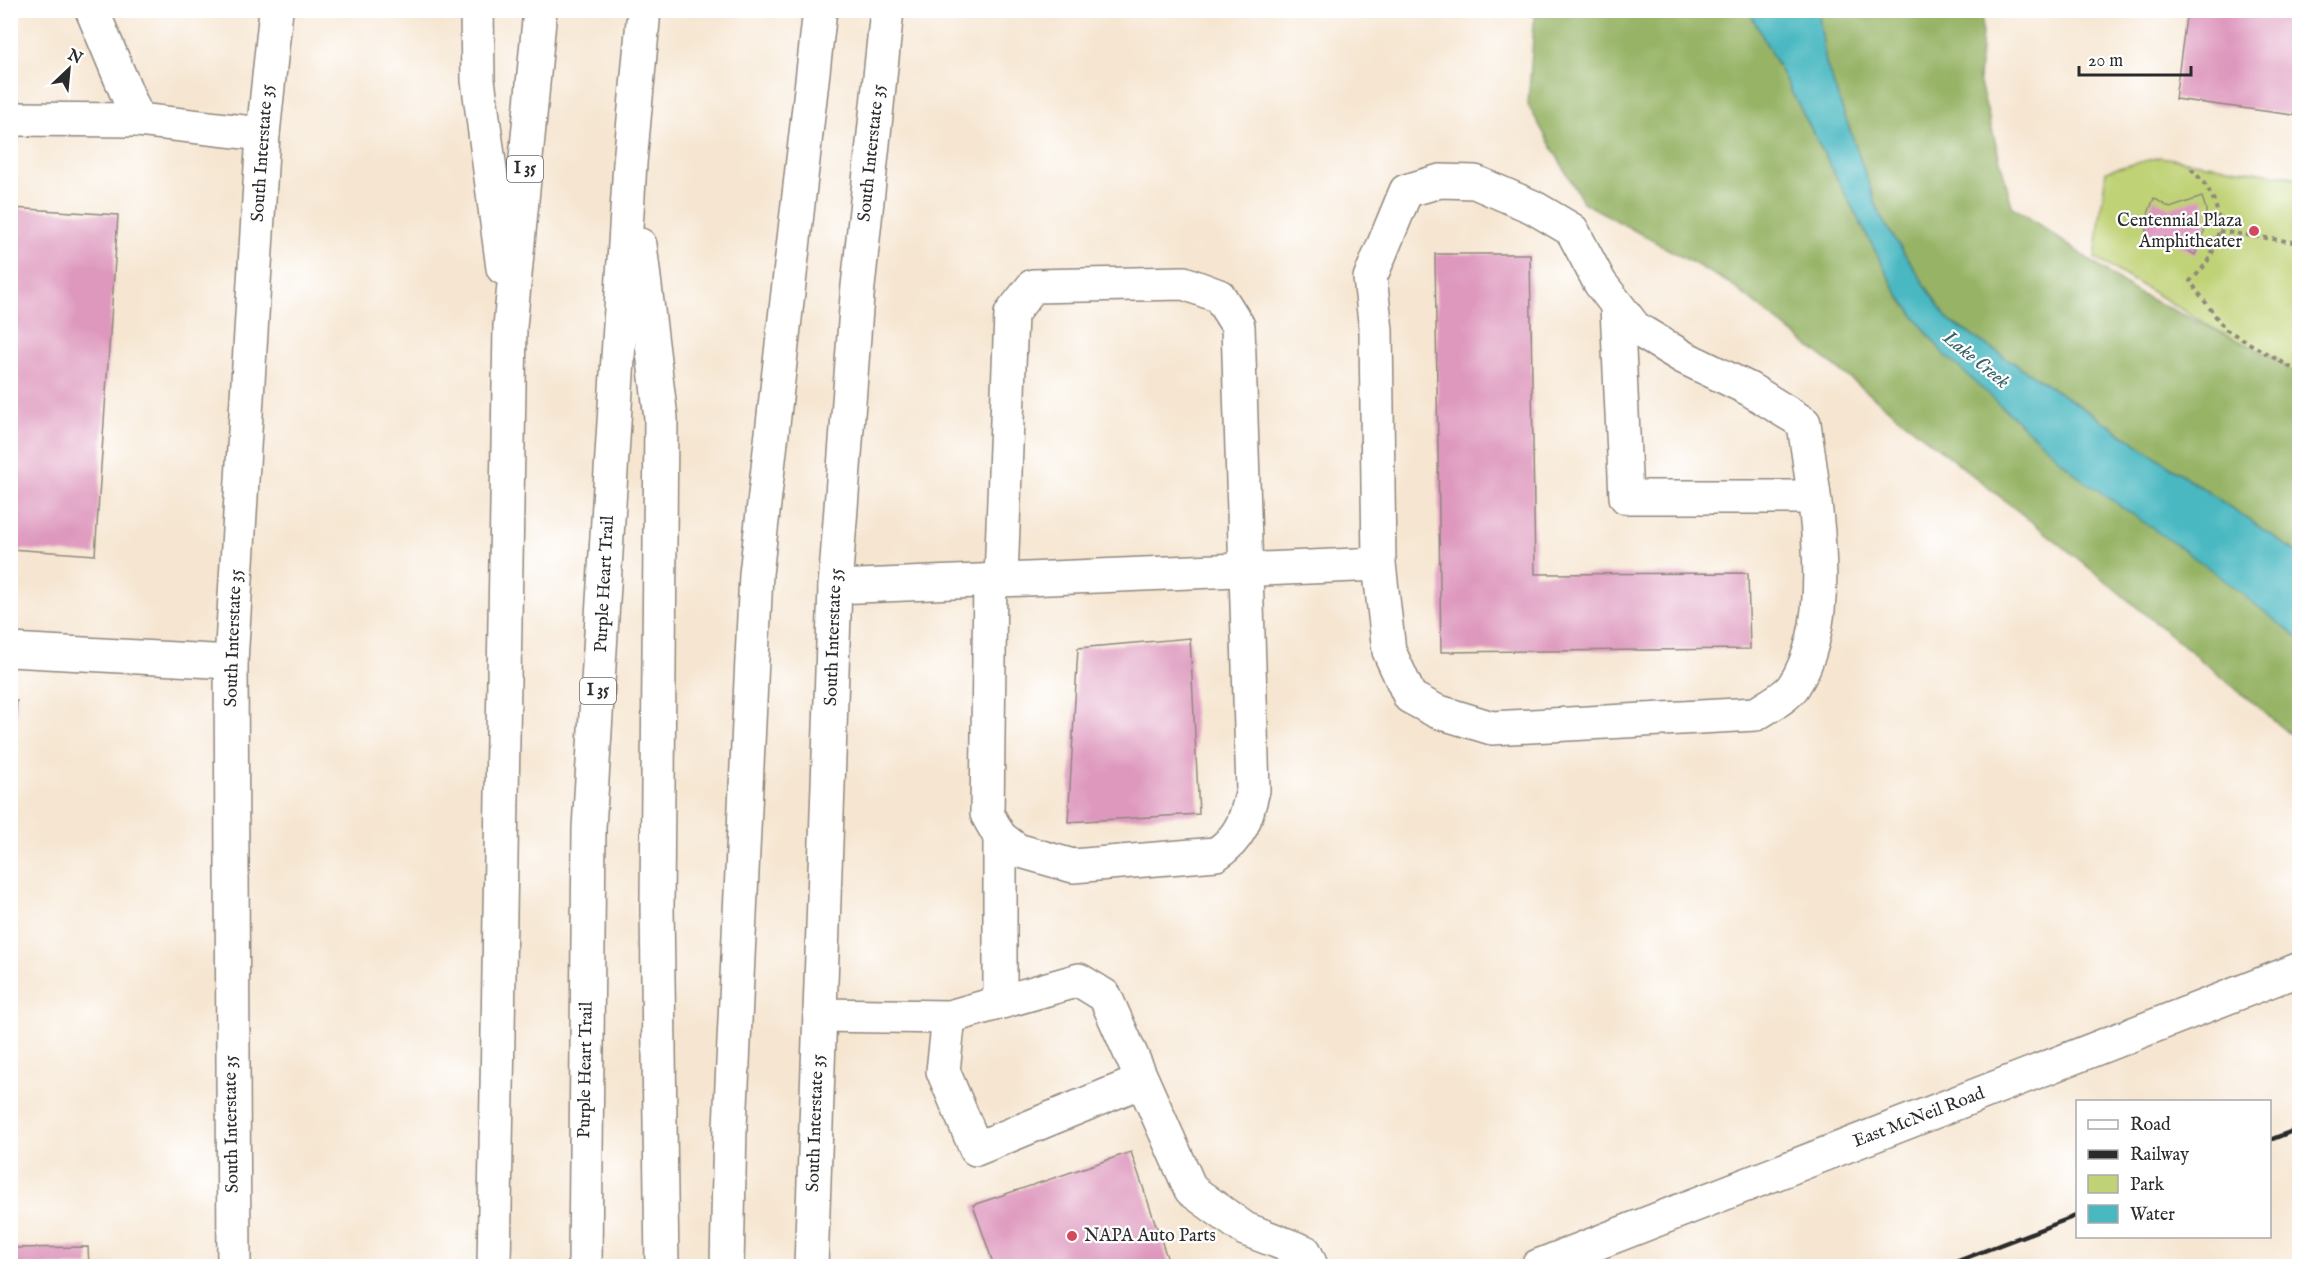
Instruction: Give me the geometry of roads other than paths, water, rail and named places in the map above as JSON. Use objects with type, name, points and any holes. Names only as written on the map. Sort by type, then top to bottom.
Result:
[{"type":"main road","points":[[92,10],[138,120]]},
{"type":"main road","name":"South Interstate 35","points":[[234,1266],[231,662],[263,134],[276,10]]},
{"type":"main road","points":[[477,10],[478,80],[510,327]]},
{"type":"main road","name":"I 35","points":[[494,1261],[510,327],[540,10]]},
{"type":"main road","name":"Purple Heart Trail","points":[[585,1266],[589,828],[630,163],[644,10]]},
{"type":"main road","points":[[727,1266],[730,1127],[756,574],[820,10]]},
{"type":"main road","name":"South Interstate 35","points":[[811,1266],[835,587],[857,296],[887,10]]},
{"type":"main road","points":[[10,118],[138,120],[263,134]]},
{"type":"main road","points":[[630,163],[662,418],[657,907],[662,1266]]},
{"type":"main road","points":[[1440,181],[1475,182],[1533,207],[1572,230],[1617,308],[1635,328],[1683,357],[1749,389],[1804,423],[1813,497],[1821,561],[1812,648],[1792,689],[1756,714],[1492,728],[1436,711],[1410,697],[1389,651],[1379,564],[1376,330],[1370,278],[1406,191],[1440,181]]},
{"type":"main road","points":[[1184,283],[1219,296],[1238,326],[1246,570],[1253,790],[1246,818],[1231,844],[1215,854],[1073,866],[1017,850],[1000,837],[987,814],[995,580],[1011,314],[1033,286],[1184,283]]},
{"type":"main road","points":[[1617,308],[1626,497],[1813,497]]},
{"type":"main road","points":[[835,587],[1379,564]]},
{"type":"main road","points":[[10,650],[231,662]]},
{"type":"main road","points":[[1000,837],[1000,1002]]},
{"type":"main road","name":"East McNeil Road","points":[[1538,1266],[2300,969]]},
{"type":"main road","points":[[820,1015],[949,1017],[1079,980],[1105,996],[1191,1190],[1245,1229],[1305,1252],[1311,1266]]},
{"type":"main road","points":[[949,1017],[943,1071],[976,1149],[1142,1081]]},
{"type":"water","name":"Lake Creek","points":[[1749,11],[1818,11],[1826,63],[1881,218],[1948,320],[2118,431],[2299,554],[2299,639],[2213,571],[2079,477],[1942,352],[1899,296]]},
{"type":"railway","points":[[2271,1140],[2300,1128]]},
{"type":"railway","points":[[1945,1266],[2076,1216]]},
{"type":"place","name":"Centennial Plaza Amphitheater","points":[[2254,231]]},
{"type":"place","name":"NAPA Auto Parts","points":[[1072,1236]]}]
